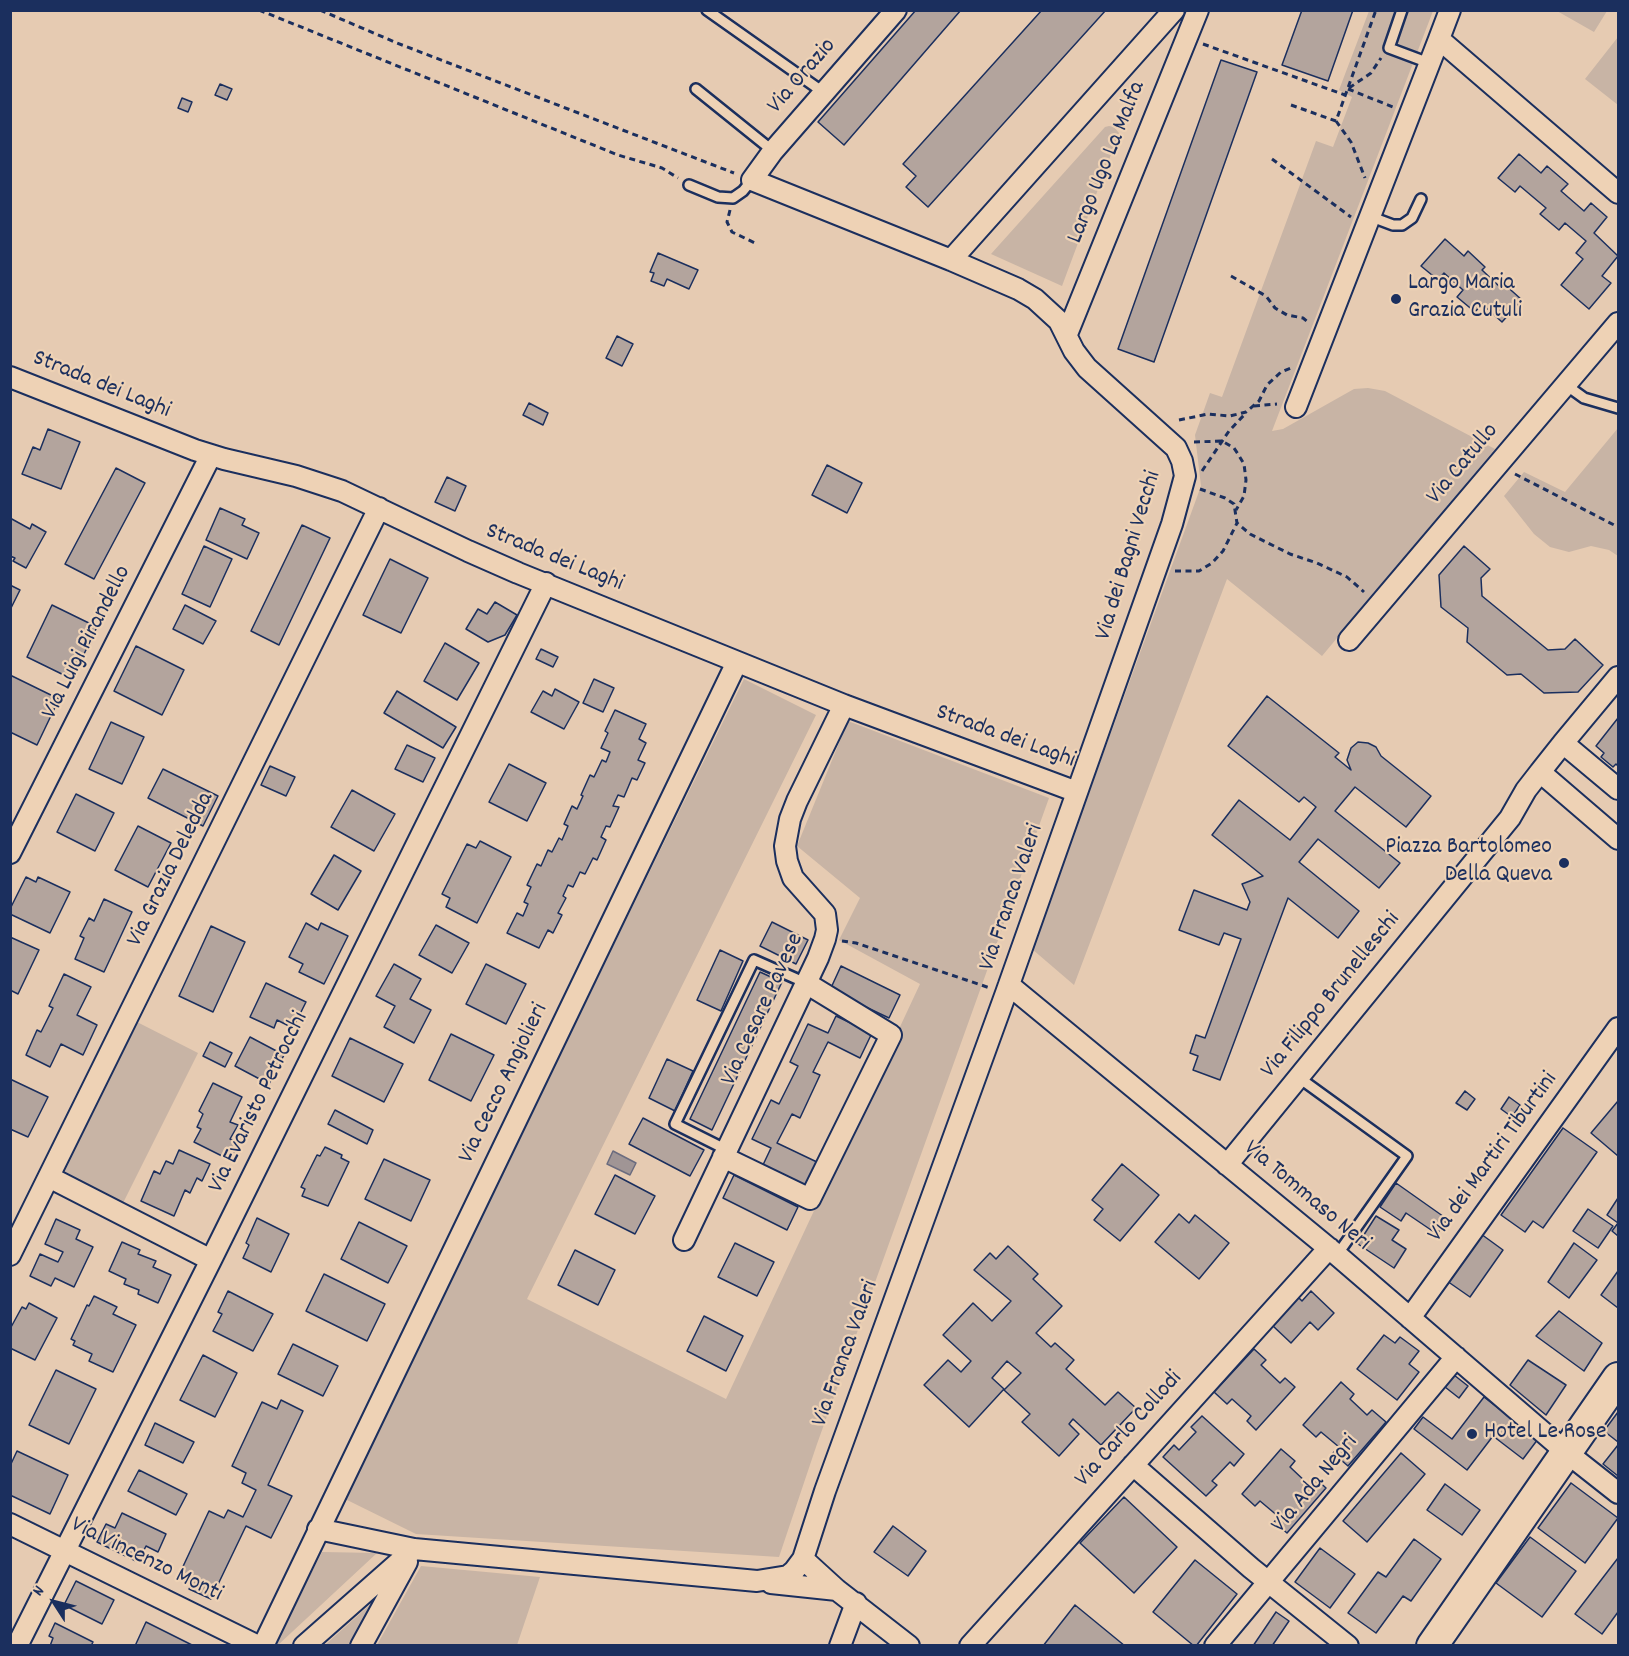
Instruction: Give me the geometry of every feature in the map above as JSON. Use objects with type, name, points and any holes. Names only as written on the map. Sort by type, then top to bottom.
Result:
[{"type":"main road","points":[[1432,1646],[1618,1378]]},
{"type":"street","name":"Via Orazio","points":[[752,180],[773,151],[896,10]]},
{"type":"street","name":"Largo Ugo La Malfa","points":[[951,260],[1174,10]]},
{"type":"street","name":"Largo Ugo La Malfa","points":[[1067,334],[1197,10]]},
{"type":"street","points":[[1296,407],[1449,10]]},
{"type":"street","points":[[1439,39],[1618,193]]},
{"type":"street","name":"Via dei Bagni Vecchi","points":[[752,180],[951,260],[1035,299],[1059,321],[1074,351],[1087,369],[1171,442],[1182,461],[1184,483],[1172,524],[1077,792]]},
{"type":"street","name":"Via Catullo","points":[[1348,640],[1618,323]]},
{"type":"street","name":"Strada dei Laghi","points":[[10,377],[211,455],[308,480],[380,508],[468,552],[737,662],[844,705],[1077,792]]},
{"type":"street","name":"Via Luigi Pirandello","points":[[10,853],[211,455]]},
{"type":"street","name":"Via Grazia Deledda","points":[[10,1255],[380,508]]},
{"type":"street","name":"Via Evaristo Petrocchi","points":[[17,1646],[546,583]]},
{"type":"street","name":"Via Cecco Angiolieri","points":[[263,1646],[737,662]]},
{"type":"street","points":[[1618,677],[1540,772],[1618,839]]},
{"type":"street","name":"Via Cesare Pavese","points":[[684,1240],[825,939],[827,930],[825,914],[793,878],[785,846],[797,801],[844,705]]},
{"type":"street","points":[[1563,743],[1618,789]]},
{"type":"street","name":"Via Filippo Brunelleschi","points":[[1227,1165],[1510,818],[1526,790],[1540,772]]},
{"type":"street","name":"Via Franca Valeri","points":[[802,1559],[1077,792]]},
{"type":"street","points":[[725,1153],[810,1199],[891,1035],[806,983]]},
{"type":"street","name":"Via Tommaso Neri","points":[[1008,989],[1333,1252],[1566,1452],[1618,1493]]},
{"type":"street","name":"Via dei Martiri Tiburtini","points":[[1410,1318],[1618,1028]]},
{"type":"street","points":[[50,1177],[211,1260]]},
{"type":"street","name":"Via Carlo Collodi","points":[[970,1646],[1133,1465],[1333,1252]]},
{"type":"street","name":"Via Ada Negri","points":[[1215,1646],[1456,1358]]},
{"type":"street","points":[[1133,1465],[1267,1582],[1348,1646]]},
{"type":"street","name":"Via Vincenzo Monti","points":[[10,1524],[258,1646]]},
{"type":"street","points":[[318,1529],[414,1549],[837,1590]]},
{"type":"street","points":[[304,1646],[414,1549]]},
{"type":"street","points":[[361,1646],[414,1549]]},
{"type":"street","points":[[757,1581],[788,1576],[795,1571],[802,1559],[837,1590],[909,1646]]},
{"type":"street","points":[[840,1646],[856,1603]]},
{"type":"lane","points":[[707,10],[823,92]]},
{"type":"lane","points":[[1402,10],[1389,48],[1429,63]]},
{"type":"lane","points":[[696,90],[773,151]]},
{"type":"lane","points":[[690,185],[718,197],[733,198],[752,180]]},
{"type":"lane","points":[[1370,215],[1393,225],[1402,225],[1412,218],[1421,199]]},
{"type":"lane","points":[[1566,385],[1584,398],[1618,408]]},
{"type":"lane","points":[[725,1153],[675,1124],[754,960],[806,983]]},
{"type":"lane","points":[[1298,1077],[1407,1156],[1333,1252]]},
{"type":"path","points":[[259,10],[618,155],[662,168],[690,185]]},
{"type":"path","points":[[320,10],[397,43],[752,180]]},
{"type":"path","points":[[1336,121],[1376,10]]},
{"type":"path","points":[[1186,39],[1345,95]]},
{"type":"path","points":[[1348,89],[1371,73],[1389,48]]},
{"type":"path","points":[[1348,89],[1409,114]]},
{"type":"path","points":[[1291,105],[1336,121],[1351,142],[1370,215]]},
{"type":"path","points":[[1272,159],[1370,215]]},
{"type":"path","points":[[733,198],[727,222],[732,232],[755,243]]},
{"type":"path","points":[[1231,276],[1266,296],[1275,308],[1287,315],[1303,318],[1325,333]]},
{"type":"path","points":[[1184,483],[1200,474],[1222,441],[1281,372],[1297,365],[1313,363]]},
{"type":"path","points":[[1254,406],[1281,404],[1296,407]]},
{"type":"path","points":[[1179,420],[1208,414],[1230,416],[1246,412]]},
{"type":"path","points":[[1171,442],[1222,441],[1234,448],[1244,464],[1246,480],[1244,496],[1236,510]]},
{"type":"path","points":[[1497,465],[1618,527]]},
{"type":"path","points":[[1153,578],[1177,571],[1199,571],[1212,563],[1223,551],[1237,523],[1234,504],[1225,498],[1184,483]]},
{"type":"path","points":[[1237,523],[1250,534],[1290,554],[1347,577],[1379,605]]},
{"type":"path","points":[[825,939],[856,943],[1008,989]]},
{"type":"shaded area","points":[[1369,11],[1433,11],[1272,431],[1283,429],[1354,389],[1368,388],[1385,391],[1495,449],[1322,656],[1227,579],[1074,985],[1032,949],[1201,486],[1195,435],[1210,393],[1222,397],[1316,141],[1333,147],[1352,97],[1339,90]]},
{"type":"shaded area","points":[[1557,11],[1607,11],[1594,32]]},
{"type":"shaded area","points":[[1618,37],[1618,105],[1585,79]]},
{"type":"shaded area","points":[[1105,127],[1114,127],[1119,133],[1062,286],[991,254]]},
{"type":"shaded area","points":[[1618,428],[1618,556],[1609,550],[1591,546],[1569,552],[1550,547],[1534,534],[1504,496],[1524,472],[1565,492]]},
{"type":"shaded area","points":[[744,679],[816,715],[527,1299],[726,1399],[920,984],[839,940],[860,898],[797,846],[848,721],[1049,798],[817,1444],[779,1557],[416,1534],[343,1498]]},
{"type":"shaded area","points":[[137,1022],[198,1053],[123,1203],[61,1172]]},
{"type":"shaded area","points":[[613,1151],[636,1163],[630,1175],[607,1164]]},
{"type":"shaded area","points":[[322,1552],[377,1553],[278,1645],[275,1645]]},
{"type":"shaded area","points":[[421,1566],[540,1577],[517,1645],[377,1645]]},
{"type":"shaded area","points":[[374,1601],[348,1645],[325,1645]]},
{"type":"building","points":[[916,10],[961,10],[844,145],[818,122]]},
{"type":"building","points":[[1042,10],[1106,10],[928,207],[906,187],[916,176],[903,164]]},
{"type":"building","points":[[1302,10],[1353,10],[1328,81],[1282,65]]},
{"type":"building","points":[[1221,60],[1257,72],[1154,362],[1118,349]]},
{"type":"building","points":[[220,84],[232,89],[227,100],[215,95]]},
{"type":"building","points":[[182,98],[192,102],[188,112],[178,108]]},
{"type":"building","points":[[1519,154],[1541,173],[1547,166],[1568,184],[1561,191],[1584,211],[1591,203],[1607,217],[1594,233],[1618,256],[1602,276],[1611,283],[1589,309],[1561,285],[1583,259],[1576,253],[1586,241],[1565,223],[1559,230],[1540,214],[1546,208],[1520,186],[1515,192],[1498,178]]},
{"type":"building","points":[[1445,239],[1464,256],[1468,251],[1485,267],[1482,270],[1500,287],[1503,283],[1522,300],[1502,322],[1482,304],[1475,312],[1457,297],[1463,290],[1444,273],[1438,280],[1421,266]]},
{"type":"building","points":[[658,253],[698,270],[689,289],[667,279],[664,286],[651,281],[654,273],[650,272]]},
{"type":"building","points":[[617,336],[633,344],[622,366],[606,358]]},
{"type":"building","points":[[529,403],[548,413],[543,425],[523,415]]},
{"type":"building","points":[[48,429],[80,442],[61,489],[22,474],[33,447],[40,450]]},
{"type":"building","points":[[827,465],[862,483],[847,513],[812,495]]},
{"type":"building","points":[[116,468],[145,483],[94,579],[65,564]]},
{"type":"building","points":[[447,477],[466,486],[455,511],[435,502]]},
{"type":"building","points":[[220,508],[245,519],[242,525],[259,533],[247,559],[206,540]]},
{"type":"building","points":[[10,518],[30,529],[32,524],[46,532],[26,568],[13,561],[15,558],[10,556]]},
{"type":"building","points":[[302,525],[330,538],[279,645],[251,631]]},
{"type":"building","points":[[204,546],[232,559],[210,607],[182,594]]},
{"type":"building","points":[[1464,546],[1490,569],[1481,578],[1482,596],[1548,650],[1565,649],[1575,639],[1603,665],[1578,692],[1544,693],[1521,674],[1507,675],[1467,642],[1468,628],[1441,607],[1439,575]]},
{"type":"building","points":[[390,559],[428,578],[401,633],[363,615]]},
{"type":"building","points":[[10,585],[20,590],[10,610]]},
{"type":"building","points":[[495,602],[517,615],[505,635],[488,642],[466,629],[478,609],[487,614]]},
{"type":"building","points":[[52,605],[97,627],[72,679],[27,657]]},
{"type":"building","points":[[185,605],[216,621],[203,644],[173,629]]},
{"type":"building","points":[[445,643],[479,663],[457,700],[424,681]]},
{"type":"building","points":[[136,646],[184,670],[162,715],[114,691]]},
{"type":"building","points":[[541,649],[558,657],[553,667],[536,659]]},
{"type":"building","points":[[10,675],[59,699],[37,745],[10,732]]},
{"type":"building","points":[[594,679],[614,688],[603,712],[583,703]]},
{"type":"building","points":[[555,689],[579,702],[564,729],[531,712],[543,691],[552,696]]},
{"type":"building","points":[[397,691],[456,727],[443,748],[384,713]]},
{"type":"building","points":[[1267,696],[1339,753],[1335,757],[1351,770],[1347,760],[1351,748],[1358,742],[1368,743],[1376,747],[1381,756],[1431,796],[1406,827],[1355,787],[1335,811],[1400,863],[1379,888],[1318,839],[1299,862],[1359,911],[1338,938],[1288,898],[1220,1080],[1193,1070],[1198,1056],[1190,1053],[1196,1035],[1205,1038],[1241,939],[1224,933],[1219,945],[1179,930],[1194,890],[1247,910],[1250,902],[1242,884],[1263,876],[1212,835],[1239,800],[1290,840],[1316,807],[1304,797],[1299,802],[1228,746]]},
{"type":"building","points":[[615,710],[646,724],[639,739],[646,743],[638,760],[645,763],[637,780],[632,778],[624,797],[618,795],[613,806],[619,807],[610,827],[606,826],[601,837],[606,840],[597,860],[593,858],[585,874],[580,872],[573,887],[568,885],[563,896],[566,898],[558,913],[562,915],[553,933],[548,930],[539,948],[507,933],[517,913],[523,916],[528,904],[524,902],[531,887],[527,885],[537,864],[541,866],[548,850],[552,852],[559,838],[562,840],[568,826],[564,824],[572,806],[577,809],[590,775],[594,777],[602,760],[606,762],[610,752],[601,748],[608,733],[605,731]]},
{"type":"building","points":[[1618,718],[1618,766],[1616,764],[1613,767],[1601,757],[1604,753],[1596,746]]},
{"type":"building","points":[[111,722],[144,737],[122,784],[89,769]]},
{"type":"building","points":[[407,745],[435,758],[423,782],[395,769]]},
{"type":"building","points":[[509,764],[546,783],[527,821],[489,802]]},
{"type":"building","points":[[270,766],[295,777],[286,796],[261,785]]},
{"type":"building","points":[[163,769],[218,796],[203,826],[148,798]]},
{"type":"building","points":[[352,790],[395,814],[374,851],[331,827]]},
{"type":"building","points":[[76,794],[114,813],[95,851],[57,832]]},
{"type":"building","points":[[138,826],[171,843],[148,887],[115,870]]},
{"type":"building","points":[[480,841],[511,857],[477,923],[446,907],[450,898],[442,894],[467,844],[476,848]]},
{"type":"building","points":[[334,855],[361,871],[338,910],[311,894]]},
{"type":"building","points":[[26,877],[36,882],[38,877],[70,892],[50,933],[10,914],[10,909]]},
{"type":"building","points":[[104,899],[132,912],[104,972],[75,959],[84,938],[80,936],[89,918],[94,921]]},
{"type":"building","points":[[772,922],[808,940],[796,964],[760,946]]},
{"type":"building","points":[[306,923],[318,930],[321,923],[348,936],[324,984],[299,972],[303,964],[289,957]]},
{"type":"building","points":[[436,925],[469,943],[452,973],[419,955]]},
{"type":"building","points":[[211,926],[245,942],[213,1012],[179,996]]},
{"type":"building","points":[[10,937],[39,950],[18,994],[10,990]]},
{"type":"building","points":[[720,950],[743,961],[721,1011],[697,1000]]},
{"type":"building","points":[[394,964],[421,979],[410,999],[431,1010],[414,1043],[384,1027],[395,1006],[376,996]]},
{"type":"building","points":[[486,964],[526,984],[506,1024],[466,1004]]},
{"type":"building","points":[[841,966],[900,995],[889,1018],[830,990]]},
{"type":"building","points":[[760,972],[782,982],[712,1130],[690,1119]]},
{"type":"building","points":[[64,974],[91,987],[77,1015],[97,1025],[83,1055],[61,1044],[50,1067],[26,1055],[37,1030],[41,1032],[53,1008],[49,1006]]},
{"type":"building","points":[[266,983],[306,1002],[293,1028],[277,1020],[274,1028],[250,1017]]},
{"type":"building","points":[[836,1016],[872,1033],[860,1058],[828,1042],[813,1072],[820,1075],[800,1118],[792,1114],[777,1143],[819,1163],[806,1189],[762,1167],[771,1148],[752,1139],[771,1100],[779,1104],[798,1066],[790,1062],[808,1024],[828,1033]]},
{"type":"building","points":[[451,1034],[494,1055],[471,1101],[429,1080]]},
{"type":"building","points":[[250,1037],[284,1055],[269,1084],[235,1066]]},
{"type":"building","points":[[350,1038],[403,1064],[384,1102],[332,1076]]},
{"type":"building","points":[[210,1042],[232,1053],[225,1067],[203,1056]]},
{"type":"building","points":[[667,1059],[693,1071],[675,1111],[649,1098]]},
{"type":"building","points":[[10,1079],[48,1097],[28,1137],[10,1129]]},
{"type":"building","points":[[213,1083],[242,1097],[230,1122],[238,1125],[230,1139],[239,1143],[230,1160],[194,1142],[201,1129],[197,1127],[203,1114],[199,1111]]},
{"type":"building","points":[[1465,1091],[1475,1099],[1467,1110],[1456,1103]]},
{"type":"building","points":[[1509,1097],[1520,1105],[1512,1117],[1501,1109]]},
{"type":"building","points":[[1618,1101],[1618,1156],[1591,1133]]},
{"type":"building","points":[[335,1110],[373,1130],[367,1144],[328,1124]]},
{"type":"building","points":[[643,1118],[704,1150],[690,1176],[629,1144]]},
{"type":"building","points":[[1563,1128],[1597,1152],[1543,1228],[1533,1221],[1525,1232],[1501,1215]]},
{"type":"building","points":[[325,1147],[342,1155],[341,1158],[349,1162],[328,1206],[302,1196],[305,1189],[301,1187],[317,1155],[320,1156]]},
{"type":"building","points":[[179,1150],[210,1164],[202,1181],[197,1178],[190,1193],[185,1190],[174,1216],[141,1201],[154,1171],[160,1174],[166,1161],[173,1164]]},
{"type":"building","points":[[384,1159],[430,1180],[411,1221],[365,1199]]},
{"type":"building","points":[[1122,1164],[1159,1195],[1120,1241],[1094,1220],[1103,1209],[1092,1200]]},
{"type":"building","points":[[615,1175],[655,1196],[635,1234],[595,1214]]},
{"type":"building","points":[[734,1175],[798,1207],[787,1230],[723,1198]]},
{"type":"building","points":[[1396,1183],[1447,1219],[1437,1234],[1406,1213],[1401,1221],[1380,1207]]},
{"type":"building","points":[[1618,1198],[1618,1223],[1607,1215]]},
{"type":"building","points":[[1588,1209],[1613,1226],[1598,1248],[1573,1231]]},
{"type":"building","points":[[1179,1214],[1189,1223],[1195,1215],[1229,1243],[1199,1279],[1155,1242]]},
{"type":"building","points":[[1376,1216],[1399,1230],[1392,1240],[1406,1249],[1394,1268],[1358,1244]]},
{"type":"building","points":[[257,1218],[289,1234],[271,1272],[243,1258],[249,1245],[246,1243]]},
{"type":"building","points":[[56,1219],[80,1230],[76,1239],[93,1247],[74,1287],[55,1278],[51,1286],[30,1276],[40,1254],[58,1262],[63,1252],[45,1244]]},
{"type":"building","points":[[359,1222],[407,1246],[388,1283],[341,1259]]},
{"type":"building","points":[[1618,1223],[1618,1236],[1612,1231]]},
{"type":"building","points":[[1481,1234],[1503,1250],[1470,1297],[1447,1281]]},
{"type":"building","points":[[122,1242],[140,1250],[138,1254],[156,1261],[153,1267],[171,1275],[158,1303],[138,1294],[139,1290],[124,1284],[126,1279],[109,1271]]},
{"type":"building","points":[[735,1243],[774,1262],[757,1296],[718,1277]]},
{"type":"building","points":[[1574,1243],[1597,1260],[1569,1298],[1548,1282]]},
{"type":"building","points":[[1008,1246],[1038,1274],[1033,1279],[1062,1306],[1036,1333],[1051,1347],[1055,1343],[1074,1360],[1066,1369],[1105,1405],[1118,1392],[1136,1408],[1101,1445],[1073,1419],[1069,1424],[1079,1434],[1059,1456],[1022,1422],[1030,1414],[1004,1390],[1021,1373],[1007,1361],[992,1378],[1004,1389],[969,1427],[924,1385],[948,1360],[961,1372],[971,1361],[943,1335],[973,1303],[992,1321],[1011,1301],[974,1270],[990,1253],[996,1259]]},
{"type":"building","points":[[575,1250],[615,1270],[598,1305],[558,1285]]},
{"type":"building","points":[[1618,1271],[1618,1308],[1601,1295]]},
{"type":"building","points":[[324,1274],[385,1304],[367,1341],[306,1311]]},
{"type":"building","points":[[228,1291],[273,1314],[253,1351],[213,1331],[222,1314],[218,1312]]},
{"type":"building","points":[[1311,1291],[1334,1313],[1318,1330],[1310,1322],[1291,1343],[1273,1326],[1298,1297],[1302,1301]]},
{"type":"building","points":[[94,1296],[117,1307],[113,1314],[136,1325],[113,1372],[89,1361],[92,1354],[73,1345],[75,1341],[71,1339],[87,1305],[89,1306]]},
{"type":"building","points":[[29,1303],[57,1318],[35,1360],[10,1348],[10,1329],[22,1307],[26,1309]]},
{"type":"building","points":[[1559,1311],[1602,1343],[1584,1371],[1536,1336]]},
{"type":"building","points":[[704,1316],[743,1336],[726,1371],[687,1351]]},
{"type":"building","points":[[1384,1335],[1395,1343],[1400,1337],[1419,1351],[1409,1364],[1419,1372],[1397,1400],[1357,1369]]},
{"type":"building","points":[[293,1344],[338,1366],[323,1396],[278,1374]]},
{"type":"building","points":[[1254,1349],[1266,1360],[1261,1365],[1280,1383],[1285,1378],[1295,1387],[1256,1430],[1247,1421],[1251,1416],[1232,1399],[1227,1404],[1214,1392]]},
{"type":"building","points":[[203,1355],[237,1373],[215,1417],[180,1400]]},
{"type":"building","points":[[1528,1360],[1566,1385],[1546,1415],[1510,1385]]},
{"type":"building","points":[[56,1370],[96,1389],[69,1444],[29,1425]]},
{"type":"building","points":[[1454,1375],[1468,1386],[1459,1398],[1445,1387]]},
{"type":"building","points":[[1341,1382],[1354,1394],[1350,1399],[1367,1415],[1372,1410],[1386,1422],[1348,1466],[1333,1453],[1339,1447],[1321,1432],[1316,1437],[1303,1425]]},
{"type":"building","points":[[1484,1397],[1538,1439],[1523,1459],[1493,1436],[1467,1470],[1414,1429],[1423,1417],[1452,1439]]},
{"type":"building","points":[[281,1400],[303,1411],[268,1485],[292,1496],[271,1538],[246,1526],[211,1599],[189,1589],[193,1581],[179,1575],[209,1511],[224,1518],[228,1510],[243,1517],[256,1490],[242,1483],[246,1473],[232,1466],[262,1402],[277,1409]]},
{"type":"building","points":[[1618,1412],[1618,1442],[1604,1431]]},
{"type":"building","points":[[1202,1416],[1244,1454],[1234,1466],[1230,1462],[1212,1481],[1217,1485],[1206,1496],[1163,1457],[1174,1445],[1179,1450],[1196,1432],[1191,1427]]},
{"type":"building","points":[[155,1423],[194,1442],[183,1463],[145,1445]]},
{"type":"building","points":[[1618,1445],[1618,1476],[1603,1464]]},
{"type":"building","points":[[1281,1449],[1295,1461],[1290,1467],[1308,1484],[1314,1477],[1326,1488],[1287,1533],[1274,1522],[1279,1517],[1260,1501],[1255,1506],[1242,1494]]},
{"type":"building","points":[[17,1451],[68,1475],[50,1514],[10,1495],[10,1466]]},
{"type":"building","points":[[1401,1453],[1425,1474],[1367,1542],[1343,1521]]},
{"type":"building","points":[[139,1470],[187,1494],[176,1515],[128,1491]]},
{"type":"building","points":[[1571,1483],[1618,1518],[1585,1563],[1538,1528]]},
{"type":"building","points":[[1445,1484],[1480,1510],[1462,1535],[1427,1510]]},
{"type":"building","points":[[1124,1497],[1177,1547],[1134,1593],[1080,1543]]},
{"type":"building","points":[[122,1513],[166,1534],[158,1552],[146,1546],[138,1562],[97,1542],[106,1524],[115,1528]]},
{"type":"building","points":[[893,1526],[926,1551],[908,1576],[874,1552]]},
{"type":"building","points":[[1530,1537],[1576,1571],[1542,1617],[1496,1583]]},
{"type":"building","points":[[1414,1539],[1441,1559],[1411,1601],[1403,1596],[1376,1633],[1348,1613],[1378,1572],[1386,1577]]},
{"type":"building","points":[[1320,1548],[1355,1574],[1330,1608],[1295,1582]]},
{"type":"building","points":[[1618,1558],[1618,1612],[1602,1634],[1575,1614]]},
{"type":"building","points":[[1195,1560],[1237,1594],[1194,1646],[1153,1612]]},
{"type":"building","points":[[76,1581],[114,1600],[102,1624],[64,1605]]},
{"type":"building","points":[[1075,1605],[1125,1646],[1043,1646]]},
{"type":"building","points":[[1276,1612],[1289,1621],[1272,1646],[1253,1646]]},
{"type":"building","points":[[146,1622],[194,1646],[135,1646]]},
{"type":"building","points":[[55,1623],[93,1642],[91,1646],[50,1646],[53,1638],[49,1636]]},
{"type":"place","name":"Largo Maria Grazia Cutuli","points":[[1396,299]]},
{"type":"place","name":"Piazza Bartolomeo Della Queva","points":[[1564,863]]},
{"type":"place","name":"Hotel Le Rose","points":[[1472,1434]]}]
